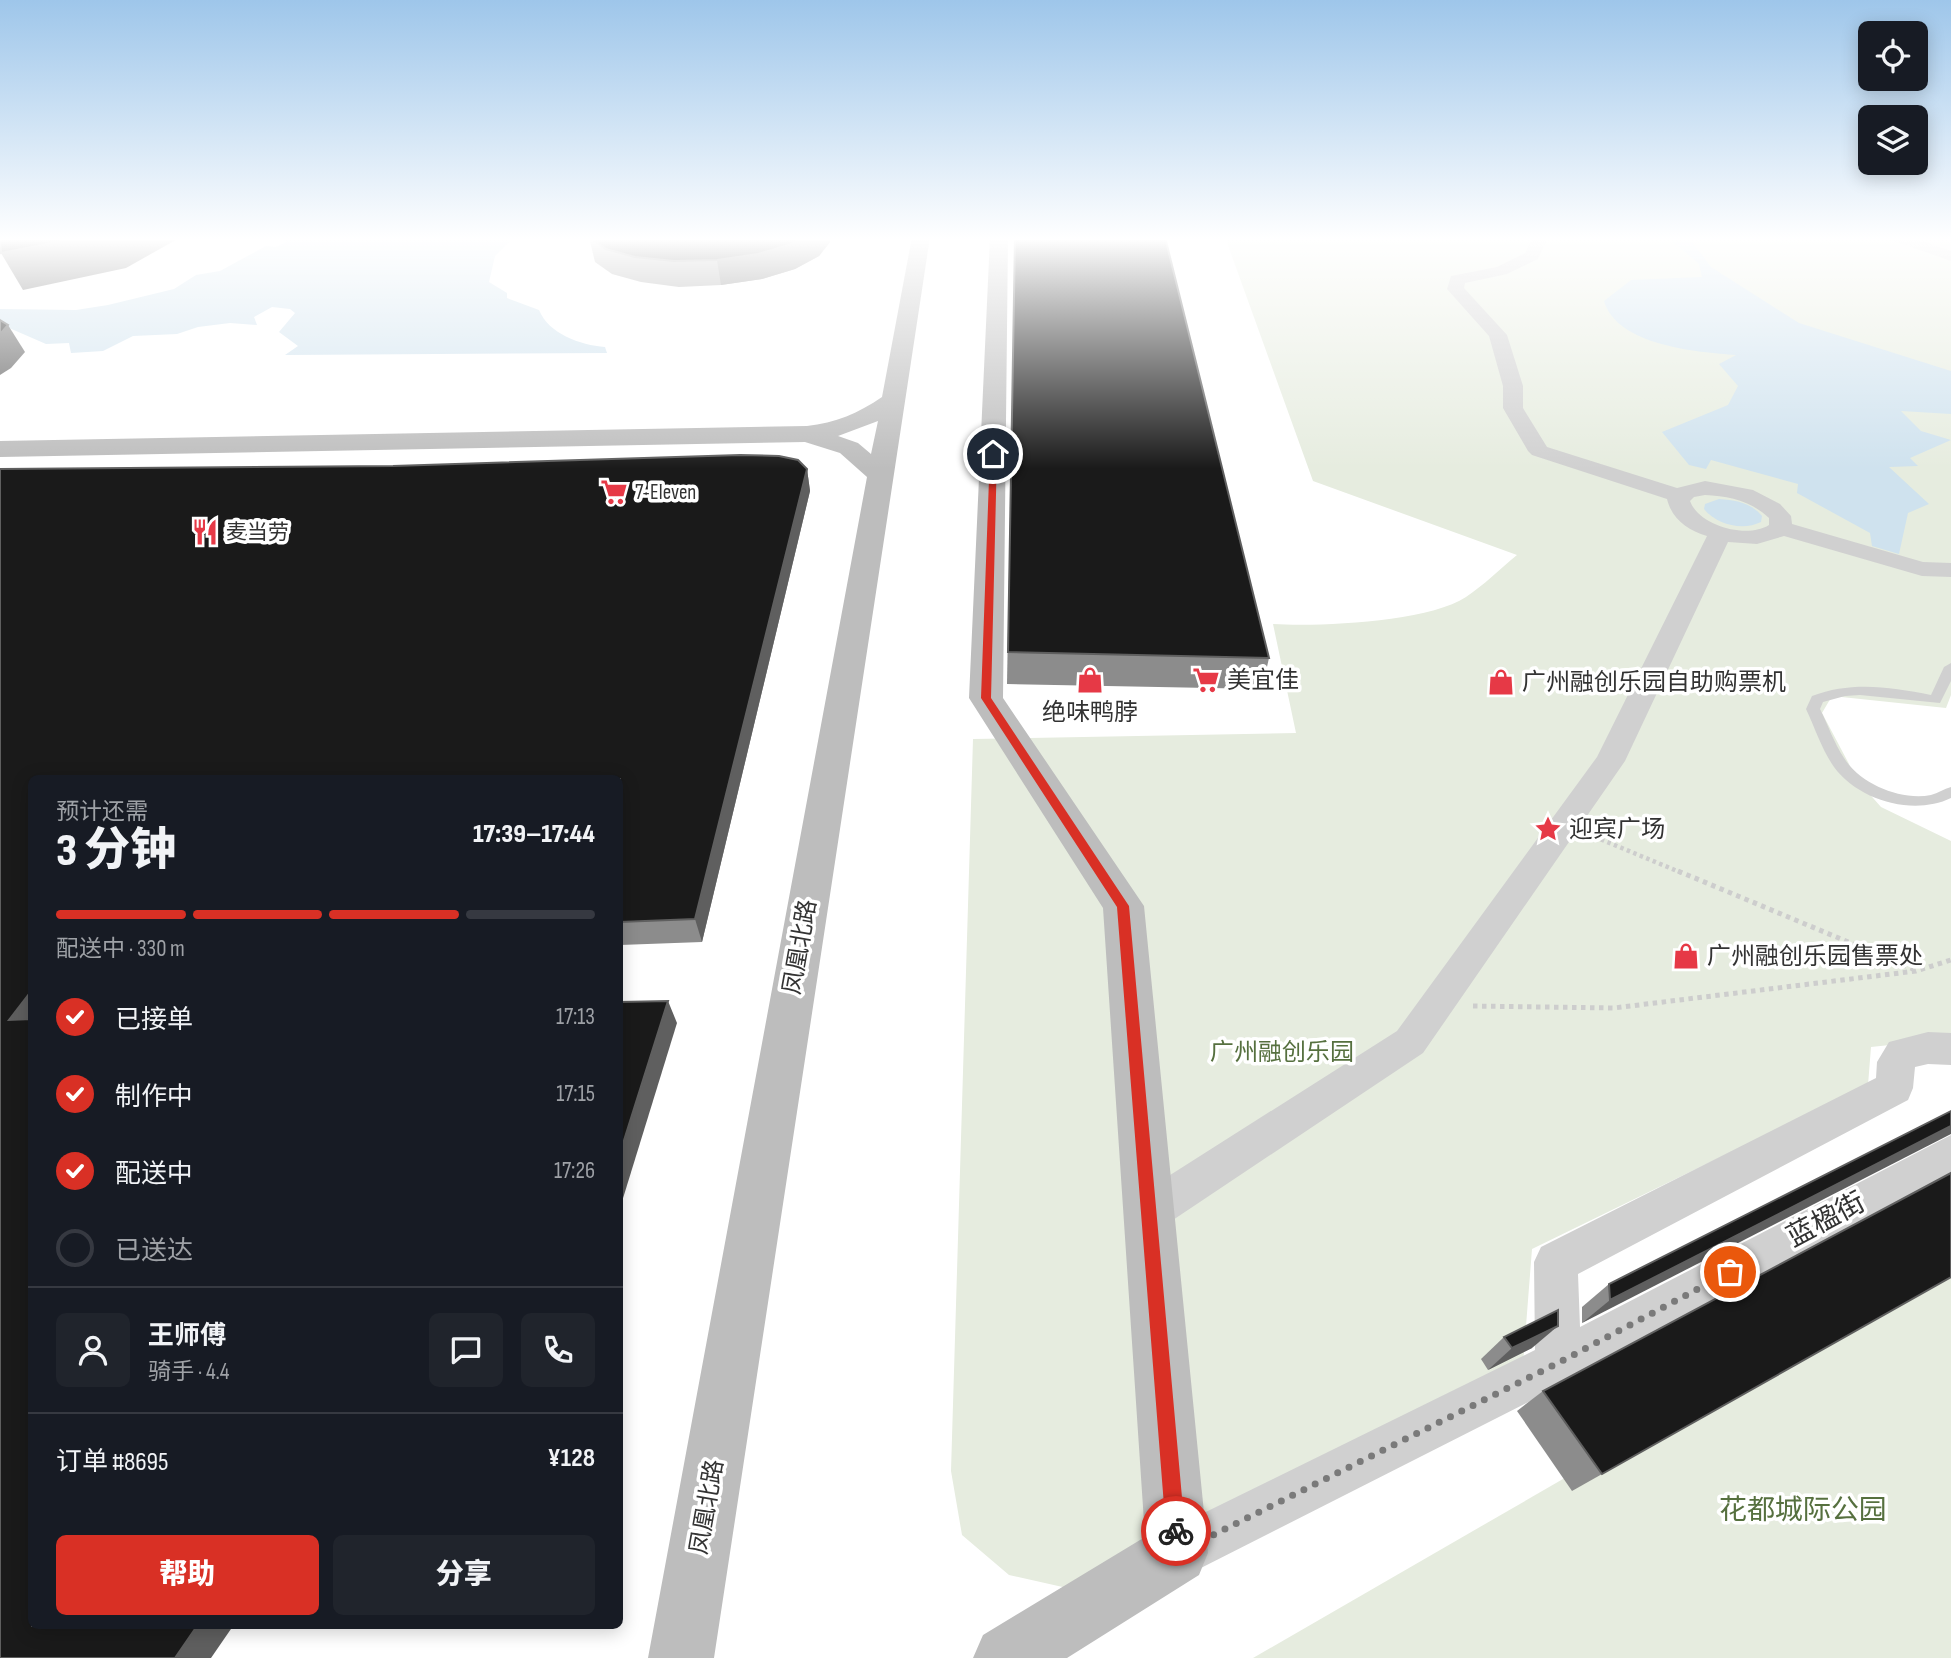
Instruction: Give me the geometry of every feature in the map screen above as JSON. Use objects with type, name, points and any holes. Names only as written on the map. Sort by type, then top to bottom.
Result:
[{"type":"main road","name":"凤凰北路","points":[[681,1658],[908,314]]},
{"type":"main road","points":[[997,314],[986,698],[1123,906],[1177,1553],[1006,1658]]},
{"type":"main road","points":[[0,449],[807,434],[845,428],[893,400]]},
{"type":"main road","points":[[807,434],[849,448],[880,474]]},
{"type":"street","points":[[1479,314],[1498,335],[1513,386],[1513,408],[1539,451],[1680,496],[1704,488],[1743,494],[1774,510],[1782,522],[1781,528],[1777,533],[1759,537],[1720,533],[1688,518],[1678,506],[1680,496]]},
{"type":"street","points":[[1781,528],[1922,569],[1951,570]]},
{"type":"street","points":[[1149,1212],[1409,1042],[1610,761],[1720,533]]},
{"type":"street","points":[[1558,1363],[1556,1262],[1894,1088],[1896,1062],[1902,1054],[1928,1048],[1951,1049]]},
{"type":"street","name":"蓝楹街","points":[[1177,1553],[1558,1363],[1951,1154]]},
{"type":"lane","points":[[1951,667],[1936,700],[1861,691],[1827,694],[1817,699],[1813,709],[1840,765],[1853,778],[1872,789],[1904,800],[1931,800],[1951,792]]},
{"type":"path","points":[[1565,824],[1916,971]]},
{"type":"path","points":[[1436,1005],[1614,1008],[1916,971],[1951,960]]},
{"type":"green space","name":"广州融创乐园","points":[[1253,314],[1951,314],[1951,695],[1946,708],[1832,696],[1822,713],[1858,781],[1881,807],[1951,841],[1951,1044],[1937,1040],[1871,1047],[1868,1085],[1532,1249],[1522,1377],[1076,1590],[1009,1575],[962,1535],[951,1471],[973,739],[1296,733],[1273,624],[1317,625],[1372,621],[1426,612],[1466,597],[1517,555],[1313,481]]},
{"type":"green space","name":"花都城际公园","points":[[1951,1255],[1951,1658],[1253,1658]]},
{"type":"water","points":[[0,314],[259,314],[254,317],[257,325],[230,323],[198,327],[177,334],[133,336],[103,351],[71,353],[69,343],[46,344],[0,324]]},
{"type":"water","points":[[294,314],[542,314],[550,326],[566,337],[605,347],[607,353],[285,355],[298,346],[279,332]]},
{"type":"water","points":[[1785,314],[1799,323],[1951,371],[1951,414],[1901,411],[1921,431],[1951,440],[1910,458],[1918,466],[1889,467],[1929,504],[1908,513],[1899,554],[1872,546],[1870,533],[1797,493],[1798,484],[1711,460],[1706,469],[1689,465],[1662,432],[1728,405],[1738,386],[1719,364],[1736,355],[1701,352],[1661,344],[1625,328],[1612,316]]},
{"type":"water","points":[[1719,499],[1748,505],[1762,516],[1761,522],[1746,526],[1723,523],[1704,509],[1705,504]]},
{"type":"building","points":[[1014,314],[1184,314],[1269,658],[1008,652]]},
{"type":"building","points":[[0,320],[8,325],[0,334]]},
{"type":"building","points":[[740,455],[779,456],[798,460],[807,469],[695,919],[623,922],[623,775],[28,775],[28,995],[9,1020],[28,1019],[28,1629],[195,1629],[175,1658],[0,1658],[0,469],[393,466]]},
{"type":"building","points":[[668,1001],[623,1144],[623,1002]]},
{"type":"building","points":[[1951,1111],[1951,1126],[1610,1300],[1609,1284]]},
{"type":"building","points":[[1951,1173],[1951,1277],[1602,1474],[1543,1391]]},
{"type":"building","points":[[1558,1310],[1558,1326],[1512,1348],[1504,1337]]},
{"type":"way so far","points":[[1176,1531],[1177,1553],[1558,1363],[1730,1272]]},
{"type":"place","name":"7-Eleven","points":[[614,492]]},
{"type":"place","name":"麦当劳","points":[[205,532]]},
{"type":"place","name":"绝味鸭脖","points":[[1090,680]]},
{"type":"place","name":"美宜佳","points":[[1206,680]]},
{"type":"place","name":"广州融创乐园自助购票机","points":[[1501,682]]},
{"type":"place","name":"迎宾广场","points":[[1548,829]]},
{"type":"place","name":"广州融创乐园售票处","points":[[1686,956]]},
{"type":"route","points":[[993,454],[986,698],[1123,906],[1176,1531]]}]
